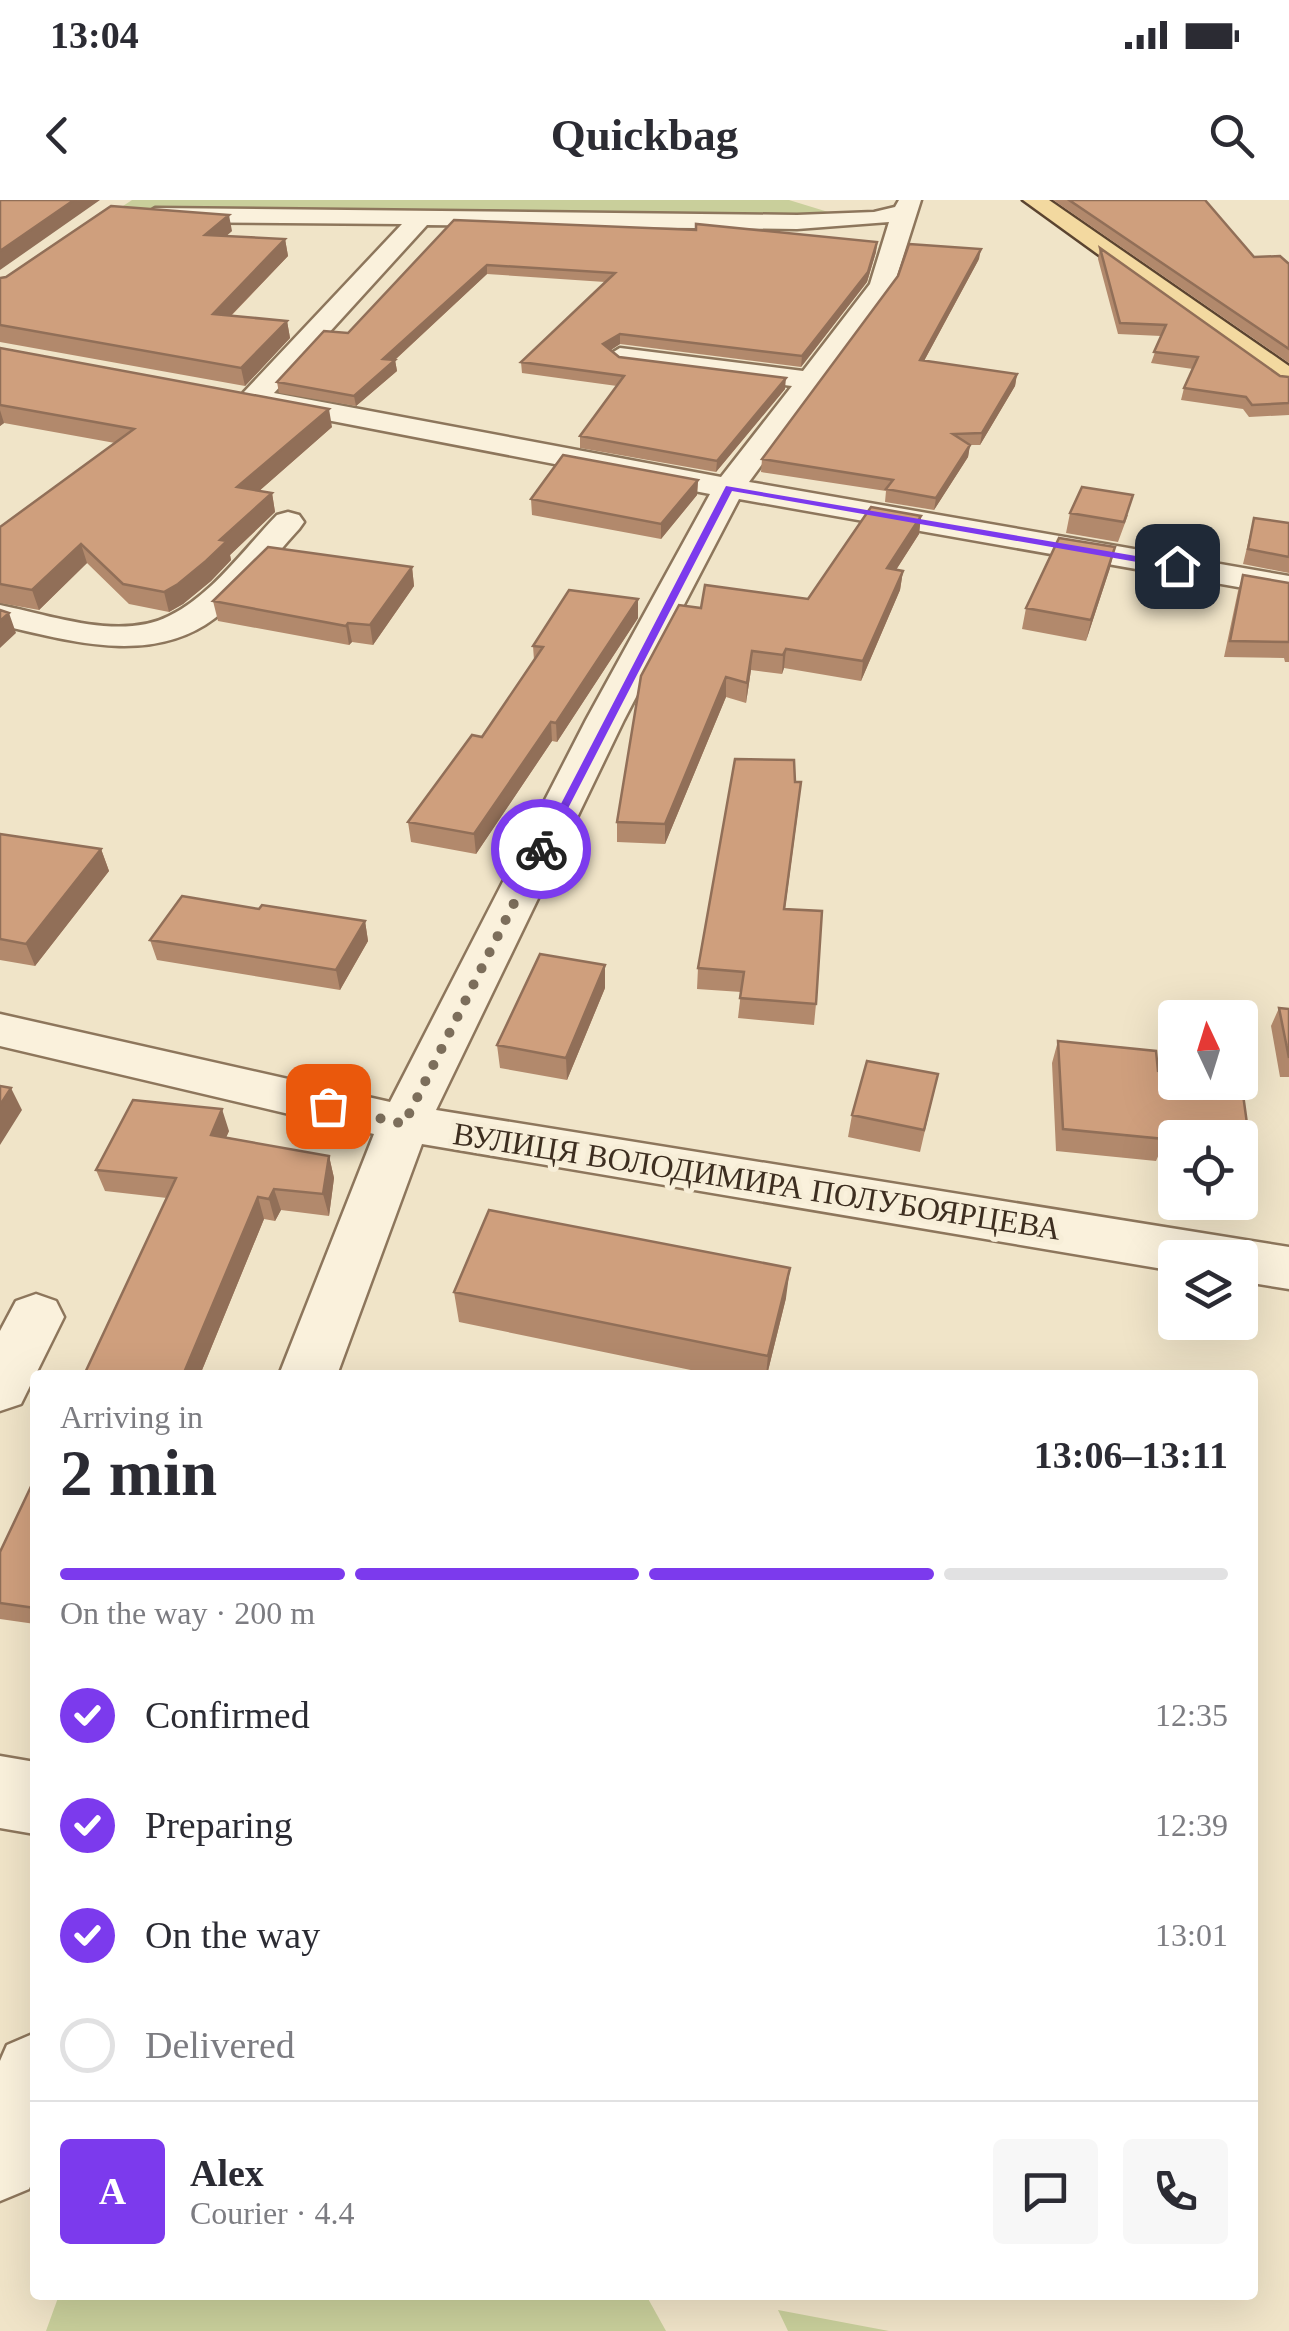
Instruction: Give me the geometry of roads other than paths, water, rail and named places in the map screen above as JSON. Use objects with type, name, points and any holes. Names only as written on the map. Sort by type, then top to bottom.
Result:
[{"type":"main road","points":[[1034,200],[1289,379]]},
{"type":"street","points":[[129,213],[796,222],[874,219],[906,206]]},
{"type":"street","points":[[310,1370],[404,1124],[605,720],[729,488],[882,285],[906,206]]},
{"type":"street","points":[[421,218],[244,396],[729,488],[1289,586]]},
{"type":"street","points":[[620,356],[812,380]]},
{"type":"street","points":[[0,615],[101,636],[154,635],[200,613],[288,522]]},
{"type":"street","name":"ВУЛИЦЯ ВОЛОДИМИРА ПОЛУБОЯРЦЕВА","points":[[0,1030],[404,1124],[1158,1247]]},
{"type":"street","points":[[1258,1263],[1289,1268]]},
{"type":"street","points":[[0,1387],[36,1317]]},
{"type":"street","points":[[0,1792],[30,1797]]},
{"type":"street","points":[[0,2160],[30,2085]]}]
